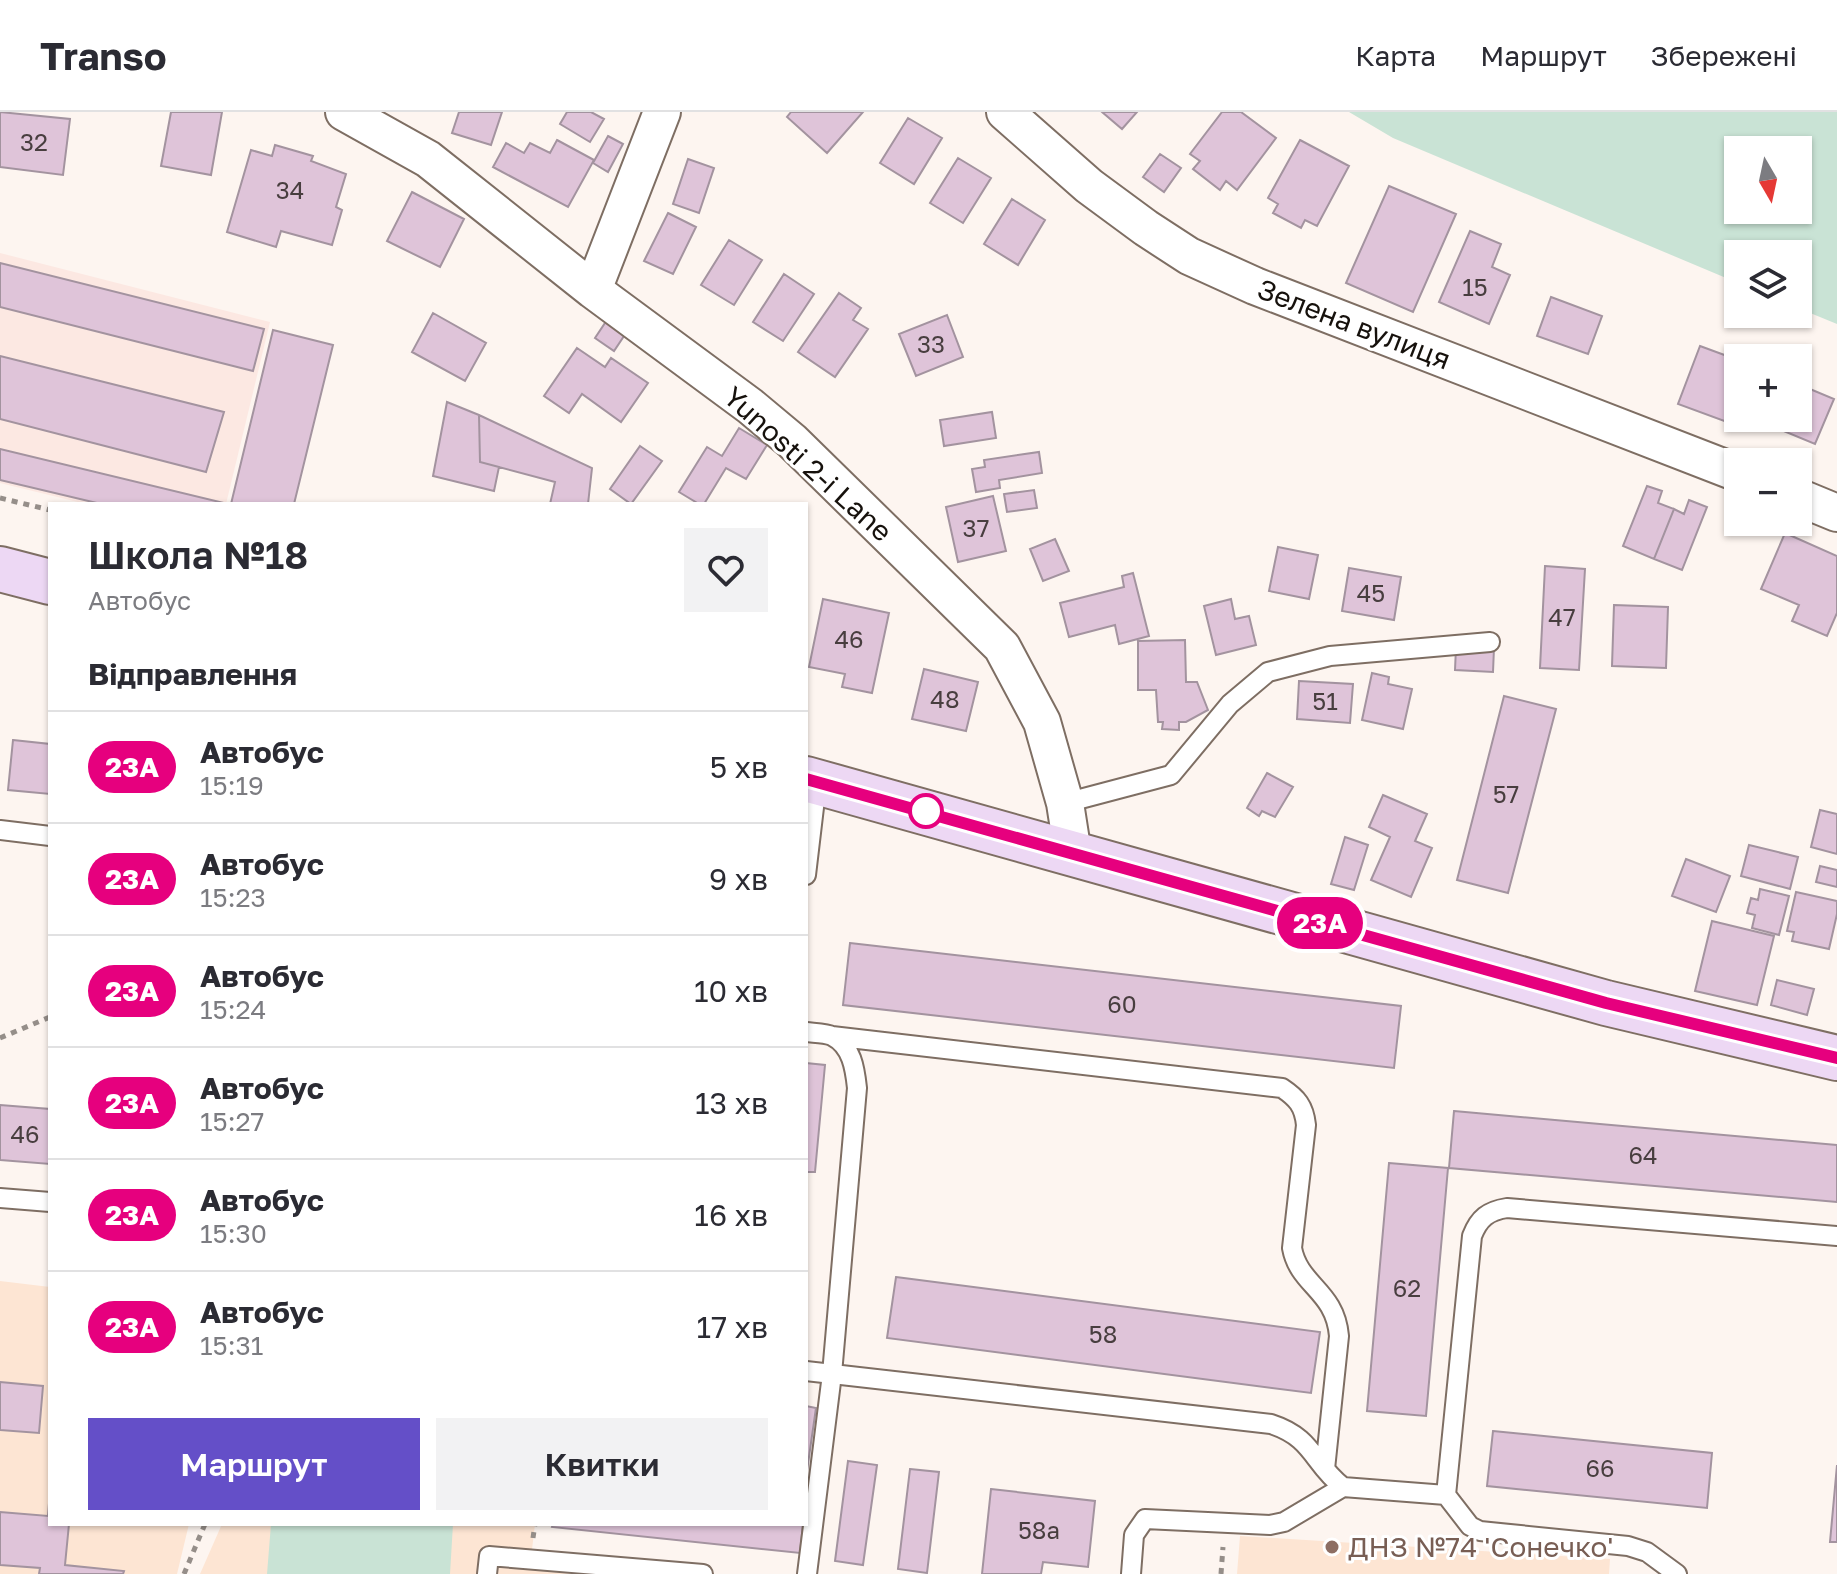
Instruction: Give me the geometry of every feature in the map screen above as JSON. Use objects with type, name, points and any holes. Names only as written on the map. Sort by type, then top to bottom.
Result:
[{"type":"street","name":"Yunosti 2-i Lane","points":[[344,112],[428,159],[593,290],[703,370],[792,441],[1002,647],[1042,722],[1065,803],[1073,854]]},
{"type":"street","points":[[593,290],[662,112]]},
{"type":"street","name":"Зелена вулиця","points":[[1005,112],[1089,186],[1189,256],[1255,286],[1724,468]]},
{"type":"street","points":[[1,572],[48,582]]},
{"type":"street","points":[[812,781],[1606,1003],[1837,1058]]},
{"type":"lane","points":[[1065,803],[1171,775],[1230,704],[1268,672],[1330,656],[1490,642]]},
{"type":"lane","points":[[808,844],[812,781]]},
{"type":"lane","points":[[0,830],[48,836]]},
{"type":"lane","points":[[808,1032],[1282,1088],[1297,1098],[1304,1111],[1306,1125],[1292,1248],[1294,1263],[1332,1306],[1338,1320],[1325,1469]]},
{"type":"lane","points":[[807,1574],[832,1374],[857,1088],[852,1058],[832,1036]]},
{"type":"lane","points":[[0,1198],[48,1202]]},
{"type":"lane","points":[[1677,1574],[1647,1552],[1628,1546],[1480,1531],[1470,1526],[1446,1495],[1472,1236],[1484,1216],[1507,1208],[1837,1236]]},
{"type":"lane","points":[[808,1371],[1271,1424],[1297,1435],[1343,1487]]},
{"type":"lane","points":[[1131,1574],[1134,1535],[1145,1519],[1270,1525],[1284,1522],[1343,1487],[1446,1495]]},
{"type":"lane","points":[[487,1574],[489,1556],[703,1574]]},
{"type":"path","points":[[0,498],[48,510]]},
{"type":"path","points":[[0,1038],[48,1018]]},
{"type":"path","points":[[184,1574],[204,1526]]},
{"type":"shaded area","points":[[0,253],[270,322],[226,502],[78,502],[0,483]]},
{"type":"shaded area","points":[[0,1281],[48,1287],[48,1526],[189,1526],[177,1574],[0,1574]]},
{"type":"shaded area","points":[[221,1526],[535,1526],[531,1558],[703,1574],[200,1574]]},
{"type":"shaded area","name":"ДНЗ №74 'Сонечко'","points":[[1240,1536],[1610,1559],[1609,1574],[1237,1574]]},
{"type":"green space","points":[[1349,112],[1837,112],[1837,324],[1812,314],[1812,240],[1724,240],[1724,277],[1393,138]]},
{"type":"green space","points":[[271,1526],[453,1526],[450,1574],[267,1574]]},
{"type":"building","points":[[0,112],[70,119],[63,175],[0,167]]},
{"type":"building","points":[[171,112],[222,112],[211,175],[161,166]]},
{"type":"building","points":[[459,112],[502,112],[491,145],[452,133]]},
{"type":"building","points":[[567,112],[591,112],[604,119],[590,142],[560,124]]},
{"type":"building","points":[[791,112],[863,112],[827,153],[787,117]]},
{"type":"building","points":[[1102,112],[1137,112],[1122,129]]},
{"type":"building","points":[[1222,112],[1241,112],[1276,138],[1237,190],[1226,181],[1220,190],[1193,169],[1200,161],[1190,154]]},
{"type":"building","points":[[908,118],[942,138],[914,184],[880,163]]},
{"type":"building","points":[[608,136],[623,144],[608,172],[593,163]]},
{"type":"building","points":[[557,140],[594,160],[568,207],[493,167],[506,143],[524,153],[530,143],[550,153]]},
{"type":"building","points":[[1300,140],[1349,166],[1317,226],[1305,220],[1301,228],[1273,213],[1278,204],[1268,198]]},
{"type":"building","points":[[275,145],[313,156],[311,161],[346,174],[336,207],[342,210],[332,245],[281,231],[276,247],[227,232],[251,150],[272,156]]},
{"type":"building","points":[[1160,154],[1181,168],[1164,192],[1143,177]]},
{"type":"building","points":[[958,158],[991,178],[963,223],[930,203]]},
{"type":"building","points":[[688,159],[714,168],[699,213],[673,204]]},
{"type":"building","points":[[1389,186],[1456,214],[1413,312],[1346,283]]},
{"type":"building","points":[[412,192],[464,219],[440,267],[387,241]]},
{"type":"building","points":[[1012,199],[1045,220],[1018,265],[984,244]]},
{"type":"building","points":[[668,213],[696,227],[673,274],[644,261]]},
{"type":"building","points":[[1470,231],[1501,244],[1492,267],[1510,275],[1489,324],[1439,302]]},
{"type":"building","points":[[729,240],[762,260],[734,305],[701,285]]},
{"type":"building","points":[[0,263],[264,329],[253,371],[0,307]]},
{"type":"building","points":[[784,274],[814,294],[783,341],[753,322]]},
{"type":"building","points":[[839,293],[861,308],[853,320],[868,329],[835,377],[798,352]]},
{"type":"building","points":[[1551,297],[1602,316],[1588,354],[1537,336]]},
{"type":"building","points":[[433,313],[486,343],[465,381],[412,352]]},
{"type":"building","points":[[611,314],[630,327],[614,351],[595,338]]},
{"type":"building","points":[[947,315],[963,357],[916,376],[899,334]]},
{"type":"building","points":[[273,330],[333,345],[294,502],[231,502]]},
{"type":"building","points":[[1700,346],[1724,355],[1724,421],[1678,404]]},
{"type":"building","points":[[577,348],[605,367],[611,358],[648,383],[621,422],[582,394],[569,413],[544,396]]},
{"type":"building","points":[[0,356],[224,412],[206,472],[0,419]]},
{"type":"building","points":[[1812,390],[1834,399],[1815,444],[1786,432],[1812,432]]},
{"type":"building","points":[[447,402],[479,415],[480,462],[499,467],[494,491],[433,476]]},
{"type":"building","points":[[992,412],[996,438],[944,446],[940,420]]},
{"type":"building","points":[[479,415],[592,468],[588,502],[550,502],[555,482],[480,462]]},
{"type":"building","points":[[739,428],[767,445],[746,479],[726,468],[705,502],[696,502],[679,492],[707,447],[722,456]]},
{"type":"building","points":[[640,446],[662,461],[632,502],[610,489]]},
{"type":"building","points":[[0,449],[220,502],[93,502],[0,480]]},
{"type":"building","points":[[1039,452],[1042,473],[999,480],[1000,488],[976,492],[972,469],[985,467],[984,460]]},
{"type":"building","points":[[1647,486],[1662,491],[1658,503],[1674,509],[1654,559],[1623,546]]},
{"type":"building","points":[[1034,490],[1037,508],[1007,512],[1004,494]]},
{"type":"building","points":[[993,496],[1006,551],[958,562],[946,507]]},
{"type":"building","points":[[1689,500],[1707,507],[1682,570],[1654,559],[1674,509],[1684,514]]},
{"type":"building","points":[[1784,536],[1792,536],[1837,556],[1837,613],[1827,636],[1792,621],[1799,605],[1761,589]]},
{"type":"building","points":[[1055,539],[1069,571],[1043,581],[1030,549]]},
{"type":"building","points":[[1278,547],[1318,555],[1309,599],[1269,591]]},
{"type":"building","points":[[1545,566],[1585,569],[1579,670],[1540,668]]},
{"type":"building","points":[[1349,568],[1401,577],[1394,620],[1342,611]]},
{"type":"building","points":[[1133,573],[1149,636],[1119,644],[1115,625],[1069,637],[1060,603],[1124,587],[1122,576]]},
{"type":"building","points":[[823,599],[889,613],[872,693],[842,687],[845,674],[809,667]]},
{"type":"building","points":[[1231,599],[1235,619],[1249,616],[1256,645],[1216,655],[1204,606]]},
{"type":"building","points":[[1614,605],[1668,607],[1666,668],[1612,666]]},
{"type":"building","points":[[1185,640],[1186,682],[1197,682],[1208,710],[1186,722],[1179,722],[1179,730],[1162,729],[1163,722],[1158,722],[1156,690],[1138,690],[1138,641]]},
{"type":"building","points":[[1456,647],[1494,648],[1493,672],[1455,670]]},
{"type":"building","points":[[924,669],[978,682],[966,731],[912,719]]},
{"type":"building","points":[[1372,673],[1389,677],[1388,684],[1412,689],[1403,729],[1362,720]]},
{"type":"building","points":[[1299,681],[1353,684],[1350,723],[1297,719]]},
{"type":"building","points":[[1504,696],[1556,709],[1508,893],[1457,880]]},
{"type":"building","points":[[13,740],[48,744],[48,794],[8,790]]},
{"type":"building","points":[[1267,773],[1293,787],[1275,817],[1262,811],[1259,816],[1247,808]]},
{"type":"building","points":[[1383,795],[1427,814],[1415,841],[1432,848],[1411,897],[1371,880],[1390,837],[1369,827]]},
{"type":"building","points":[[1820,810],[1837,814],[1837,854],[1811,847]]},
{"type":"building","points":[[1345,837],[1368,845],[1354,890],[1331,884]]},
{"type":"building","points":[[1749,845],[1798,857],[1790,889],[1741,876]]},
{"type":"building","points":[[1686,859],[1730,876],[1716,912],[1672,896]]},
{"type":"building","points":[[1820,866],[1837,870],[1837,887],[1816,882]]},
{"type":"building","points":[[1760,889],[1789,896],[1779,935],[1752,928],[1755,915],[1747,913],[1751,898],[1758,900]]},
{"type":"building","points":[[1796,892],[1837,901],[1829,949],[1792,941],[1794,932],[1787,931]]},
{"type":"building","points":[[1712,921],[1774,936],[1757,1005],[1695,991]]},
{"type":"building","points":[[850,943],[1401,1006],[1394,1068],[843,1005]]},
{"type":"building","points":[[1777,980],[1814,989],[1807,1015],[1771,1005]]},
{"type":"building","points":[[808,1063],[825,1065],[815,1172],[808,1172]]},
{"type":"building","points":[[0,1105],[48,1109],[48,1164],[0,1160]]},
{"type":"building","points":[[1454,1111],[1837,1145],[1837,1202],[1449,1168]]},
{"type":"building","points":[[1389,1163],[1448,1168],[1426,1416],[1367,1411]]},
{"type":"building","points":[[896,1277],[1320,1332],[1311,1393],[887,1338]]},
{"type":"building","points":[[0,1382],[43,1386],[39,1433],[0,1430]]},
{"type":"building","points":[[808,1406],[816,1408],[808,1464]]},
{"type":"building","points":[[1493,1431],[1712,1453],[1707,1508],[1487,1486]]},
{"type":"building","points":[[848,1461],[877,1465],[863,1565],[835,1561]]},
{"type":"building","points":[[1837,1465],[1837,1542],[1830,1542]]},
{"type":"building","points":[[910,1469],[939,1472],[927,1573],[898,1569]]},
{"type":"building","points":[[991,1489],[1095,1501],[1088,1567],[1043,1562],[1041,1574],[982,1574]]},
{"type":"building","points":[[0,1512],[48,1516],[48,1526],[69,1526],[65,1565],[124,1571],[123,1574],[39,1574],[40,1568],[0,1565]]},
{"type":"building","points":[[552,1526],[803,1526],[800,1553]]},
{"type":"bus line","name":"23А","points":[[808,780],[1606,1003],[1837,1058]]},
{"type":"place","name":"ДНЗ №74 'Сонечко'","points":[[1332,1547]]}]
